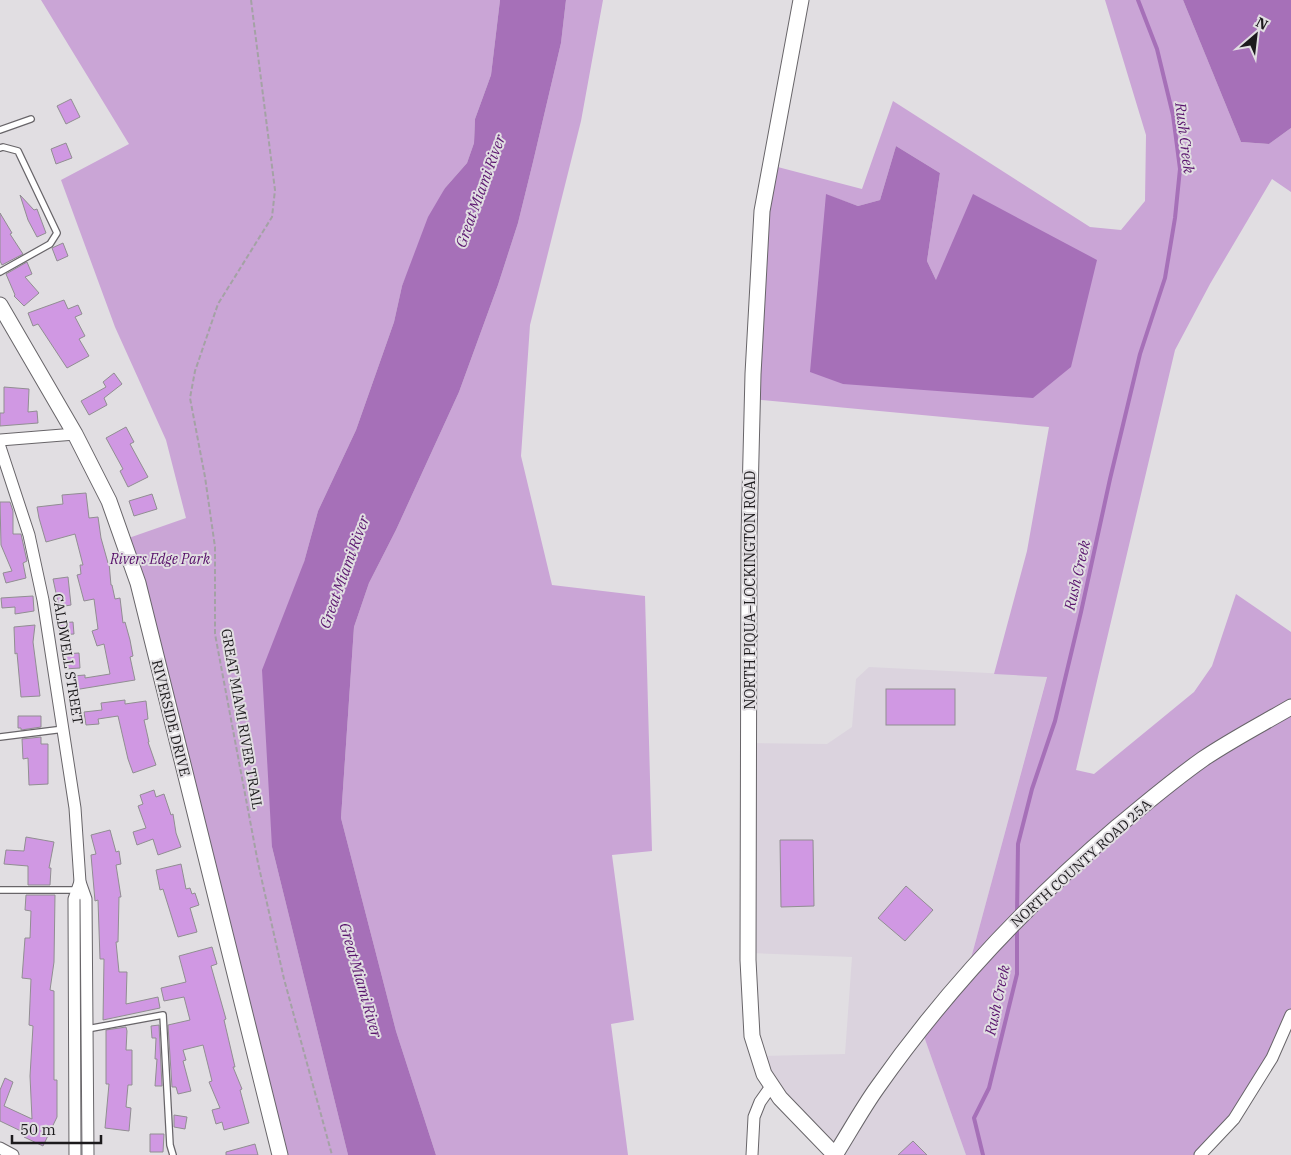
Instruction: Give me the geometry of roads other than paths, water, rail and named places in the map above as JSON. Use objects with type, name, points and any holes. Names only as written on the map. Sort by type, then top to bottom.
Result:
[{"type":"main road","name":"NORTH PIQUA–LOCKINGTON ROAD","points":[[802,0],[762,211],[753,382],[749,537],[748,960],[752,1036],[764,1074],[780,1098],[835,1155]]},
{"type":"main road","name":"RIVERSIDE DRIVE","points":[[0,305],[75,434],[109,500],[138,583],[280,1155]]},
{"type":"main road","name":"NORTH COUNTY ROAD 25A","points":[[835,1155],[876,1089],[921,1028],[967,973],[1044,892],[1157,794],[1204,759],[1291,707]]},
{"type":"street","points":[[0,440],[75,434]]},
{"type":"street","name":"CALDWELL STREET","points":[[0,447],[30,535],[43,600],[75,808],[78,886],[86,899],[81,985],[75,1030],[81,1106],[88,1155]]},
{"type":"street","name":"CALDWELL STREET","points":[[75,1155],[87,1029],[81,985]]},
{"type":"street","points":[[1200,1155],[1234,1119],[1272,1058],[1291,1015]]},
{"type":"street","points":[[75,1030],[87,1029]]},
{"type":"street","points":[[752,1155],[754,1117],[760,1102],[772,1085]]},
{"type":"street","points":[[0,1148],[13,1155]]},
{"type":"lane","points":[[0,130],[31,119]]},
{"type":"lane","points":[[0,148],[18,151],[57,233],[50,244],[0,272]]},
{"type":"lane","points":[[0,737],[64,730]]},
{"type":"lane","points":[[0,890],[78,886]]},
{"type":"lane","points":[[87,1029],[163,1015],[170,1145],[173,1155]]},
{"type":"water","name":"Great Miami River","points":[[500,0],[566,0],[561,43],[518,223],[498,285],[459,392],[396,530],[369,583],[354,627],[341,818],[396,1031],[436,1155],[348,1155],[272,847],[262,670],[304,562],[318,511],[356,430],[394,322],[402,286],[428,217],[445,188],[467,163],[474,143],[475,119],[491,75]]},
{"type":"water","points":[[1183,0],[1291,0],[1291,128],[1269,144],[1241,142]]},
{"type":"water","points":[[896,146],[940,173],[927,261],[936,280],[973,194],[1097,260],[1071,367],[1033,398],[843,384],[810,372],[826,194],[858,206],[880,200]]},
{"type":"waterway","name":"Rush Creek","points":[[1017,914],[1018,844],[1032,789],[1055,721],[1140,354],[1165,278],[1175,218],[1180,169],[1173,115],[1157,49],[1138,0]]},
{"type":"waterway","name":"Rush Creek","points":[[983,1155],[974,1118],[989,1088],[1017,974],[1017,926]]},
{"type":"park label","name":"Rivers Edge Park","points":[[160,559]]}]
